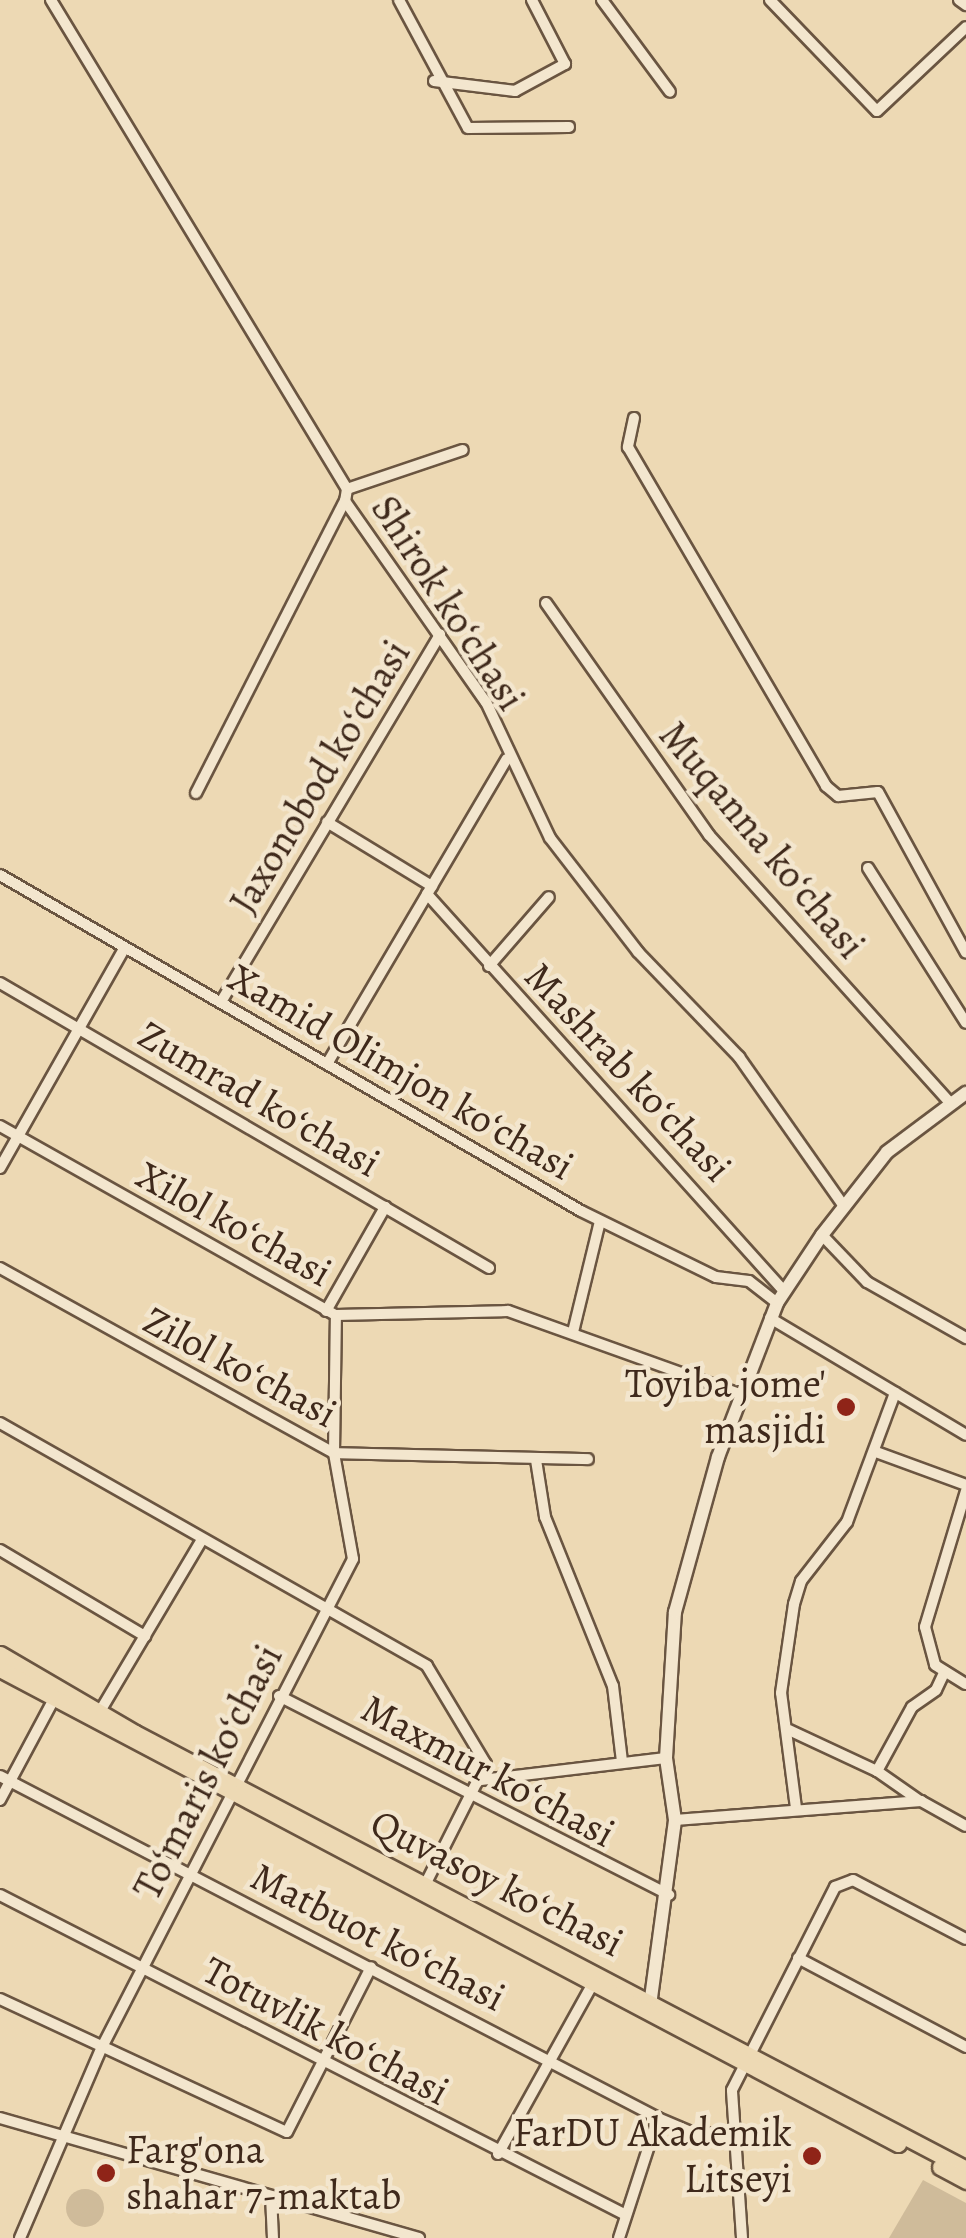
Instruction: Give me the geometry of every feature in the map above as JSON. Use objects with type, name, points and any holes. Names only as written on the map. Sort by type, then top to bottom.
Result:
[{"type":"main road","name":"Quvasoy koʻchasi","points":[[0,1654],[235,1792],[651,1998],[966,2180]]},
{"type":"main road","name":"Quvasoy koʻchasi","points":[[0,1669],[593,1983],[751,2057],[966,2168]]},
{"type":"street","name":"Shirok koʻchasi","points":[[51,0],[346,495],[486,702],[507,759],[574,870],[739,1057],[843,1205]]},
{"type":"street","points":[[399,0],[468,128],[569,127]]},
{"type":"street","points":[[434,81],[446,87],[515,91],[565,64],[532,0]]},
{"type":"street","points":[[602,0],[670,92]]},
{"type":"street","points":[[770,0],[877,111],[966,27]]},
{"type":"street","points":[[960,0],[966,4]]},
{"type":"street","points":[[634,418],[628,447],[826,786],[838,796],[878,792],[966,954]]},
{"type":"street","points":[[196,793],[346,495],[463,450]]},
{"type":"street","name":"Muqanna koʻchasi","points":[[546,603],[709,835],[949,1102]]},
{"type":"street","name":"Jaxonobod koʻchasi","points":[[221,1002],[440,634]]},
{"type":"street","points":[[327,1064],[507,759]]},
{"type":"street","name":"Mashrab koʻchasi","points":[[327,822],[430,890],[489,966],[781,1297]]},
{"type":"street","points":[[868,868],[966,1023]]},
{"type":"street","name":"Xamid Olimjon koʻchasi","points":[[0,874],[600,1221],[716,1277],[749,1281],[781,1297]]},
{"type":"street","points":[[489,966],[549,898]]},
{"type":"street","points":[[0,1168],[124,949]]},
{"type":"street","name":"Zumrad koʻchasi","points":[[0,983],[489,1268]]},
{"type":"street","points":[[966,1015],[966,1023]]},
{"type":"street","points":[[651,1998],[670,1895],[676,1820],[666,1758],[675,1612],[740,1394],[781,1297],[843,1205],[887,1152],[966,1092]]},
{"type":"street","name":"Xilol koʻchasi","points":[[0,1126],[331,1313],[508,1311],[740,1394]]},
{"type":"street","points":[[331,1313],[384,1207]]},
{"type":"street","points":[[573,1332],[600,1221]]},
{"type":"street","points":[[822,1235],[867,1282],[966,1338]]},
{"type":"street","name":"Zilol koʻchasi","points":[[0,1268],[334,1453],[588,1459]]},
{"type":"street","name":"Toʻmaris koʻchasi","points":[[20,2238],[59,2136],[101,2050],[235,1792],[325,1604],[353,1558],[334,1453],[331,1313]]},
{"type":"street","points":[[770,1318],[966,1435]]},
{"type":"street","points":[[796,1808],[781,1693],[797,1591],[847,1522],[895,1393]]},
{"type":"street","points":[[0,1424],[201,1541],[325,1604],[428,1666],[480,1751],[481,1780],[422,1883]]},
{"type":"street","points":[[876,1452],[966,1488],[962,1516],[925,1628],[944,1673],[966,1684]]},
{"type":"street","points":[[536,1460],[546,1517],[614,1686],[622,1762]]},
{"type":"street","points":[[104,1715],[201,1541]]},
{"type":"street","points":[[0,1550],[145,1636]]},
{"type":"street","points":[[877,1771],[912,1707],[944,1673]]},
{"type":"street","name":"Maxmur koʻchasi","points":[[280,1696],[670,1895]]},
{"type":"street","points":[[0,1800],[5,1778],[54,1699]]},
{"type":"street","points":[[788,1730],[877,1771],[921,1802],[966,1826]]},
{"type":"street","points":[[481,1780],[666,1758]]},
{"type":"street","name":"Matbuot koʻchasi","points":[[5,1778],[658,2118],[698,2135],[733,2132]]},
{"type":"street","points":[[676,1820],[796,1808],[921,1802]]},
{"type":"street","points":[[742,2238],[732,2090],[835,1886],[848,1880],[966,1939]]},
{"type":"street","name":"Totuvlik koʻchasi","points":[[0,1895],[498,2154],[626,2216]]},
{"type":"street","points":[[798,1958],[966,2046]]},
{"type":"street","points":[[0,1998],[101,2050],[287,2132],[370,1967]]},
{"type":"street","points":[[498,2154],[593,1983]]},
{"type":"street","points":[[0,2118],[418,2238]]},
{"type":"street","points":[[619,2238],[658,2118]]},
{"type":"street","points":[[272,2196],[273,2238]]},
{"type":"shaded area","points":[[923,2180],[966,2203],[966,2238],[889,2238]]},
{"type":"shaded area","points":[[85,2189],[99,2194],[104,2208],[99,2222],[85,2227],[71,2222],[66,2208],[71,2194]]},
{"type":"place","name":"Toyiba jome' masjidi","points":[[846,1407]]},
{"type":"place","name":"FarDU Akademik Litseyi","points":[[812,2156]]},
{"type":"place","name":"Farg'ona shahar 7-maktab","points":[[106,2173]]}]
